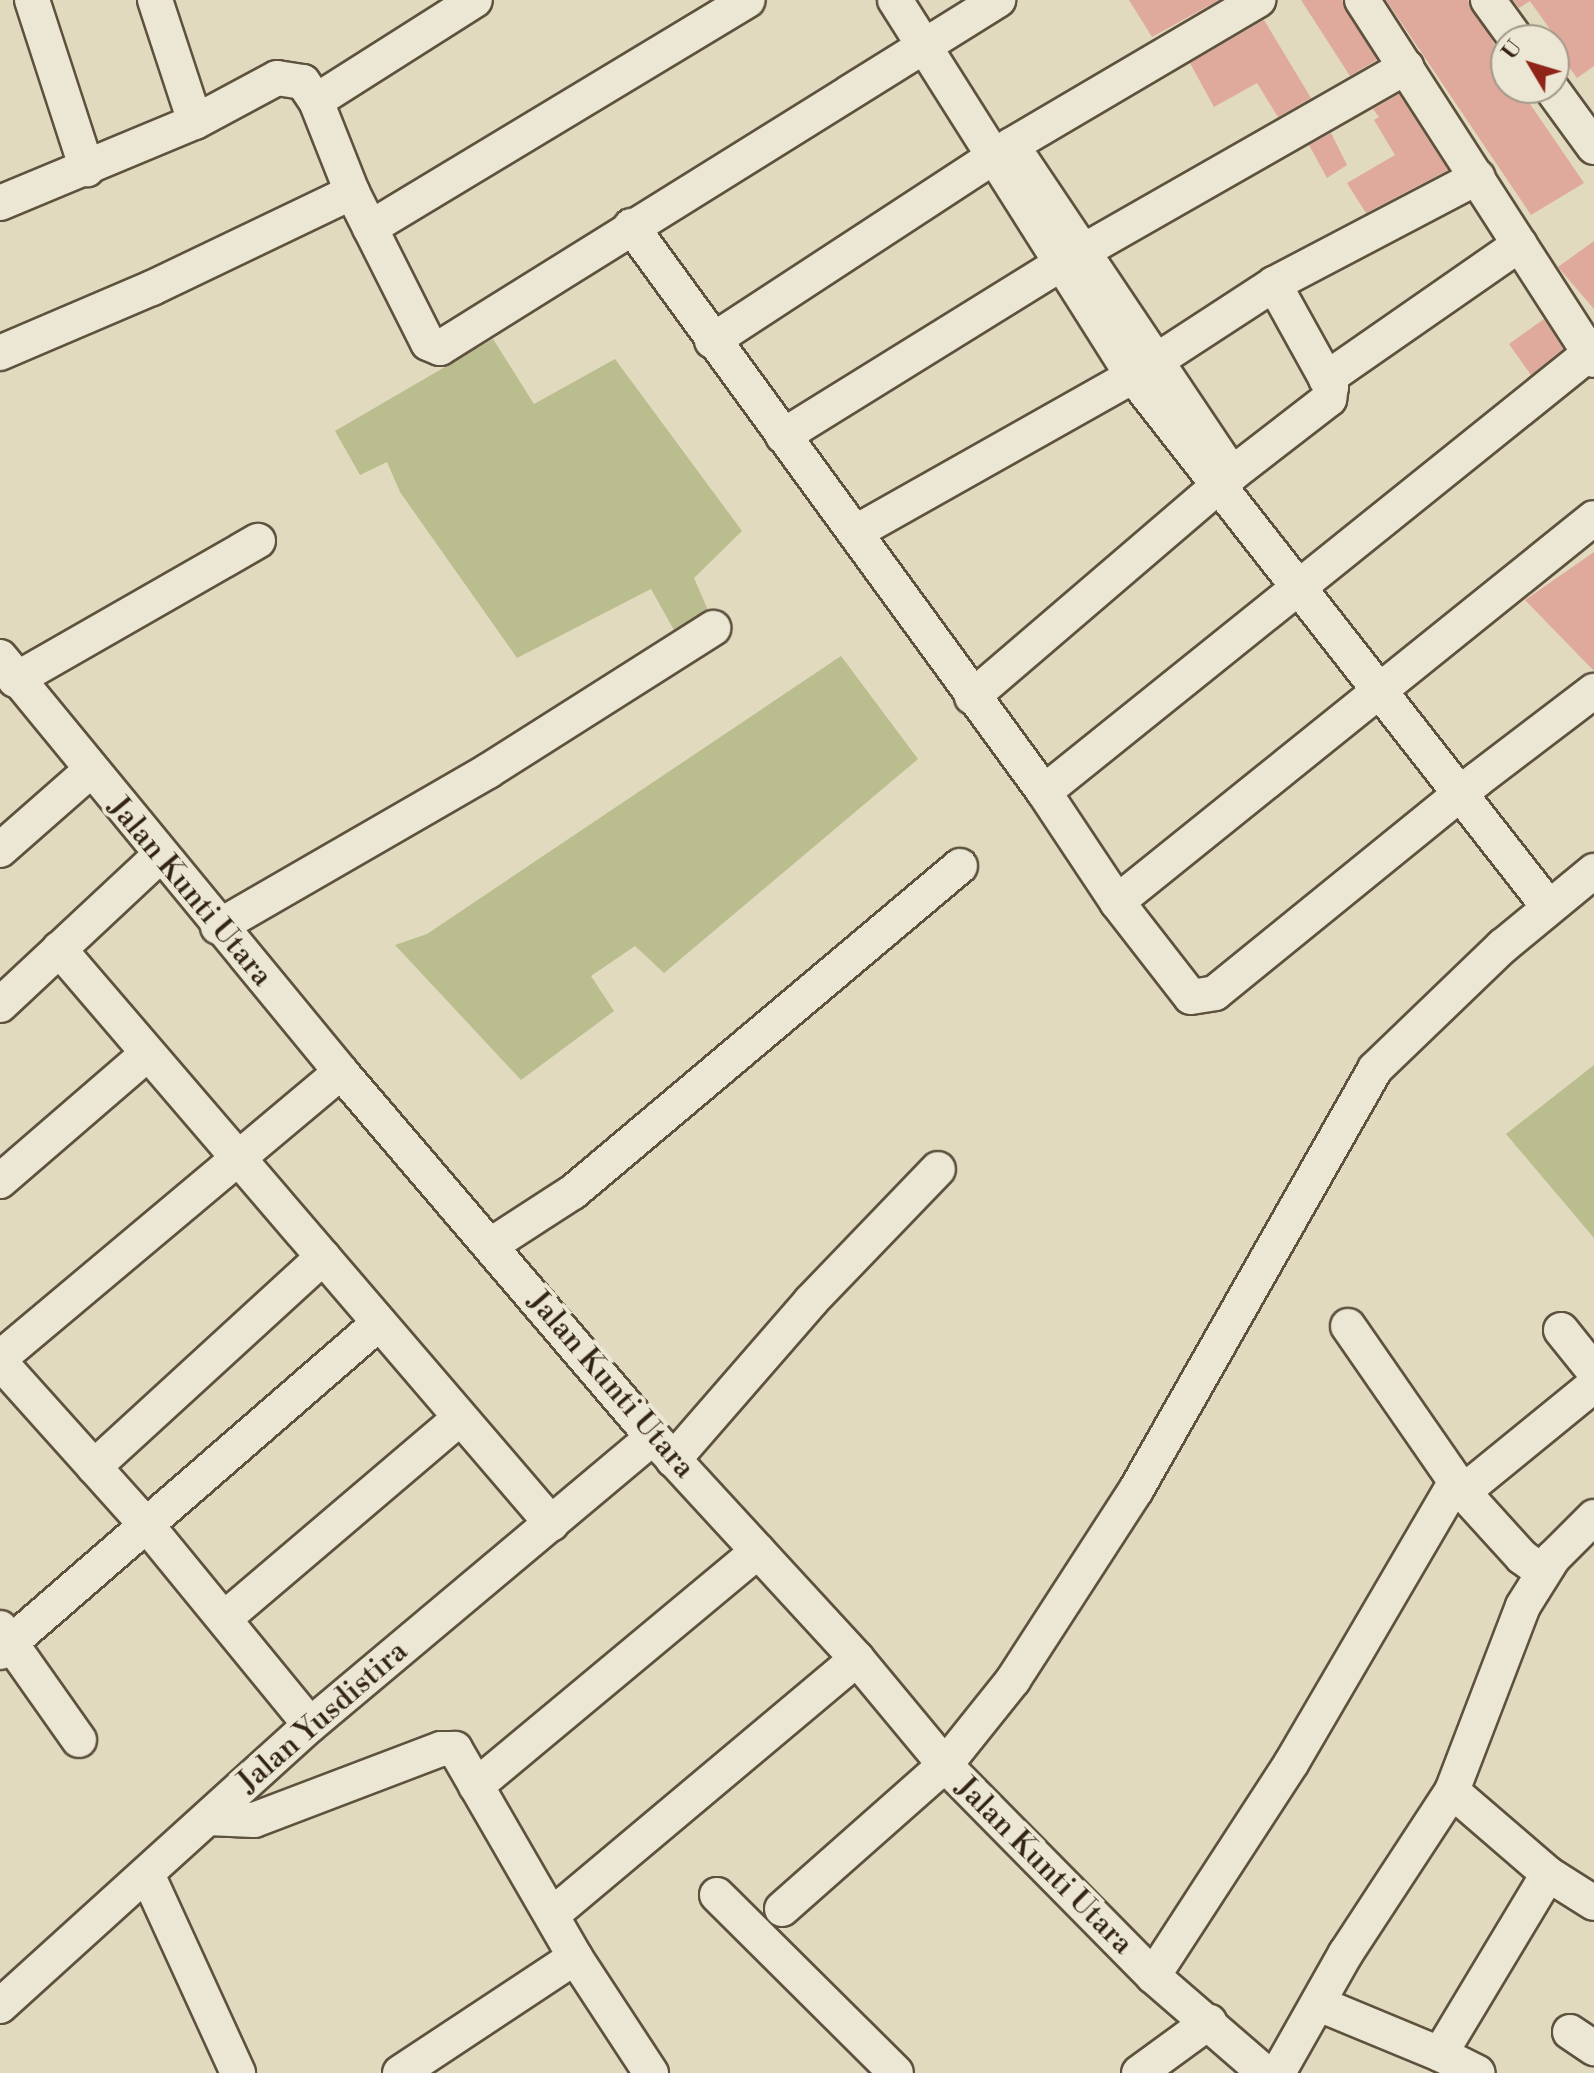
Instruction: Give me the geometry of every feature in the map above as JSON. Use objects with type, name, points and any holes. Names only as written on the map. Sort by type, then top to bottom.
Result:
[{"type":"street","points":[[32,0],[87,169]]},
{"type":"street","points":[[155,0],[195,122]]},
{"type":"street","points":[[316,101],[475,0]]},
{"type":"street","points":[[370,228],[748,0]]},
{"type":"street","points":[[895,0],[934,40],[1071,258],[1224,481],[1556,900]]},
{"type":"street","points":[[920,0],[934,40]]},
{"type":"street","points":[[0,203],[195,122],[285,77],[303,82],[316,101],[352,192],[428,343],[440,348],[631,226],[998,0]]},
{"type":"street","points":[[712,341],[1003,151],[1258,0]]},
{"type":"street","points":[[1044,792],[1592,356],[1362,0]]},
{"type":"street","points":[[1488,0],[1505,24]]},
{"type":"street","points":[[783,436],[1071,258],[1406,67]]},
{"type":"street","points":[[1563,104],[1594,147]]},
{"type":"street","points":[[856,532],[1144,368],[1274,284],[1478,177]]},
{"type":"street","points":[[0,353],[152,288],[352,192]]},
{"type":"street","points":[[631,226],[1044,792],[1117,902],[1191,997],[1209,997],[1467,788],[1594,691]]},
{"type":"street","points":[[1326,379],[1520,244]]},
{"type":"street","points":[[972,697],[1224,481],[1327,402],[1332,391],[1274,284]]},
{"type":"street","points":[[1117,902],[1594,518]]},
{"type":"street","points":[[7,668],[258,541]]},
{"type":"street","points":[[218,927],[488,771],[713,628]]},
{"type":"street","name":"Jalan Kunti Utara","points":[[7,668],[159,856],[341,1072],[663,1448],[857,1659],[945,1765],[1153,1976],[1265,2073]]},
{"type":"street","points":[[0,850],[90,771]]},
{"type":"street","points":[[0,1005],[159,856]]},
{"type":"street","points":[[491,1245],[573,1192],[960,866]]},
{"type":"street","points":[[782,1909],[945,1765],[1013,1680],[1136,1490],[1360,1090],[1431,1012],[1556,900],[1594,871]]},
{"type":"street","points":[[59,949],[146,1055],[240,1159],[459,1419],[552,1524]]},
{"type":"street","points":[[0,1181],[146,1055]]},
{"type":"street","points":[[310,1725],[149,1528],[0,1360],[341,1072]]},
{"type":"street","name":"Jalan Yusdistira","points":[[0,2006],[310,1725],[552,1524],[663,1448],[938,1169]]},
{"type":"street","points":[[94,1467],[323,1257]]},
{"type":"street","points":[[79,1740],[4,1640],[149,1528],[379,1323]]},
{"type":"street","points":[[1348,1326],[1459,1487],[1522,1557],[1543,1572]]},
{"type":"street","points":[[1561,1330],[1594,1371]]},
{"type":"street","points":[[1153,1976],[1292,1762],[1459,1487],[1594,1385]]},
{"type":"street","points":[[225,1618],[459,1419]]},
{"type":"street","points":[[1278,2073],[1452,1791],[1523,1606],[1543,1572],[1594,1517]]},
{"type":"street","points":[[476,1786],[758,1551]]},
{"type":"street","points":[[553,1914],[857,1659]]},
{"type":"street","points":[[208,1818],[254,1820],[446,1748],[460,1753],[575,1957],[651,2073]]},
{"type":"street","points":[[1452,1791],[1548,1874],[1594,1903]]},
{"type":"street","points":[[147,1874],[228,2069]]},
{"type":"street","points":[[1440,2054],[1548,1874]]},
{"type":"street","points":[[717,1895],[896,2073]]},
{"type":"street","points":[[400,2073],[575,1957]]},
{"type":"street","points":[[1319,2004],[1478,2073]]},
{"type":"street","points":[[1139,2073],[1209,2022]]},
{"type":"green space","points":[[493,339],[534,404],[615,359],[742,531],[694,578],[711,617],[679,639],[651,589],[517,658],[400,492],[387,462],[360,475],[335,431]]},
{"type":"green space","points":[[841,656],[918,759],[664,973],[635,946],[591,976],[614,1011],[521,1080],[395,945],[427,934]]},
{"type":"green space","points":[[1594,1065],[1594,1238],[1506,1134]]},
{"type":"building","points":[[1129,0],[1219,0],[1152,37]]},
{"type":"building","points":[[1301,0],[1342,0],[1377,60],[1350,76]]},
{"type":"building","points":[[1386,0],[1468,0],[1490,37],[1490,104],[1530,104],[1584,183],[1531,215]]},
{"type":"building","points":[[1513,0],[1594,0],[1594,66],[1577,78],[1570,68],[1570,24],[1546,24],[1530,1],[1519,8]]},
{"type":"building","points":[[1264,20],[1311,98],[1278,117],[1257,83],[1214,107],[1190,63]]},
{"type":"building","points":[[1399,94],[1448,170],[1366,213],[1347,183],[1395,155],[1374,120],[1379,117],[1373,109]]},
{"type":"building","points":[[1331,133],[1347,165],[1327,178],[1309,145]]},
{"type":"building","points":[[1594,241],[1594,309],[1558,267]]},
{"type":"building","points":[[1544,319],[1563,349],[1531,375],[1509,344]]},
{"type":"building","points":[[1594,552],[1594,671],[1525,600]]}]
